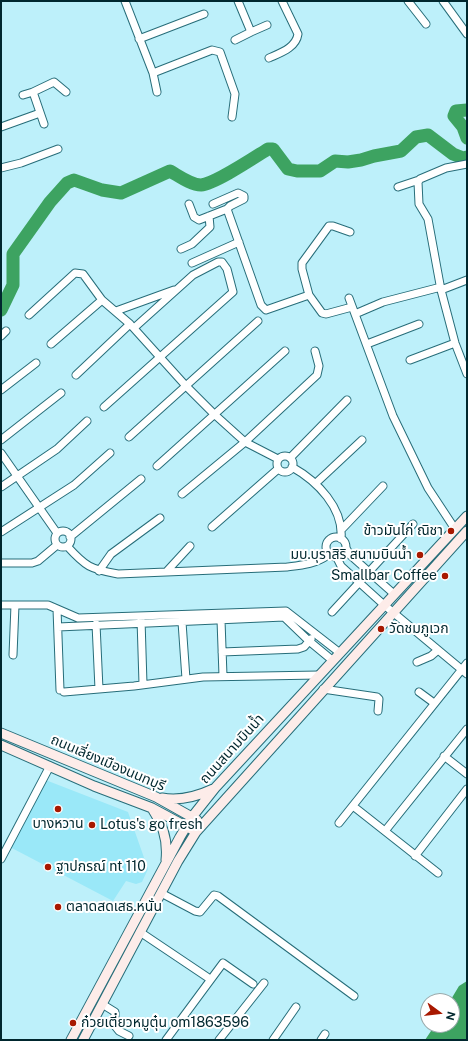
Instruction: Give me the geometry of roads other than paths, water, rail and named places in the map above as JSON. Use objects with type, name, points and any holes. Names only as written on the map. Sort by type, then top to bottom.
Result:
[{"type":"main road","name":"ถนนสนามบินน้ำ","points":[[71,1040],[192,817],[215,788],[340,653],[383,604],[467,516]]},
{"type":"main road","name":"ถนนสนามบินน้ำ","points":[[83,1040],[161,893],[202,824],[356,654],[392,612],[467,531]]},
{"type":"main road","points":[[346,645],[356,654]]},
{"type":"main road","points":[[332,660],[343,668]]},
{"type":"main road","name":"ถนนเลี่ยงเมืองนนทบุรี","points":[[1,733],[156,797],[202,824]]},
{"type":"main road","name":"ถนนเลี่ยงเมืองนนทบุรี","points":[[1,745],[94,786],[152,808],[196,832]]},
{"type":"main road","points":[[156,797],[172,800],[188,798],[215,788]]},
{"type":"main road","points":[[152,808],[161,821],[166,839],[166,863]]},
{"type":"street","points":[[125,1],[153,73],[157,92]]},
{"type":"street","points":[[238,1],[251,32]]},
{"type":"street","points":[[269,58],[292,47],[297,40],[298,34],[282,1]]},
{"type":"street","points":[[408,1],[426,24]]},
{"type":"street","points":[[443,1],[467,34]]},
{"type":"street","points":[[139,39],[204,14]]},
{"type":"street","points":[[236,40],[267,25]]},
{"type":"street","points":[[153,73],[212,50],[220,52],[224,59],[235,94],[232,117]]},
{"type":"street","points":[[23,95],[54,82],[66,92]]},
{"type":"street","points":[[33,92],[44,124]]},
{"type":"street","points":[[1,126],[40,113]]},
{"type":"street","points":[[1,168],[21,163],[58,149]]},
{"type":"street","points":[[398,188],[446,168],[467,164]]},
{"type":"street","points":[[419,180],[419,204],[428,219],[441,288],[455,343],[467,374]]},
{"type":"street","points":[[189,204],[195,219],[199,220],[227,209],[230,206],[244,200],[242,194],[238,193],[213,204]]},
{"type":"street","points":[[227,209],[261,305],[266,310],[309,295]]},
{"type":"street","points":[[181,249],[192,244],[210,227],[209,216]]},
{"type":"street","points":[[350,232],[329,226],[303,261],[302,269],[309,295],[322,313],[326,314],[353,311],[467,280]]},
{"type":"street","points":[[192,263],[239,242]]},
{"type":"street","points":[[76,375],[192,275],[218,262],[222,262],[227,269],[233,292],[160,355],[104,407]]},
{"type":"street","points":[[29,315],[75,272],[83,274],[102,300],[132,326],[160,355],[186,386],[214,414],[245,442],[278,459]]},
{"type":"street","points":[[116,311],[177,289]]},
{"type":"street","points":[[349,298],[393,416],[428,488],[454,529]]},
{"type":"street","points":[[51,344],[102,300]]},
{"type":"street","points":[[129,437],[258,321]]},
{"type":"street","points":[[367,344],[419,324]]},
{"type":"street","points":[[410,360],[455,343]]},
{"type":"street","points":[[157,466],[285,351]]},
{"type":"street","points":[[182,494],[245,442],[317,375],[319,366],[315,351]]},
{"type":"street","points":[[1,390],[36,363]]},
{"type":"street","points":[[1,440],[61,393]]},
{"type":"street","points":[[290,458],[347,400]]},
{"type":"street","points":[[1,487],[57,449],[87,421]]},
{"type":"street","points":[[316,483],[362,440]]},
{"type":"street","points":[[1,532],[74,485],[110,453]]},
{"type":"street","points":[[1,454],[57,534]]},
{"type":"street","points":[[285,456],[290,458],[292,460],[292,467],[286,473],[278,469],[276,464],[278,459],[285,456]]},
{"type":"street","points":[[292,467],[316,483],[335,509],[342,528],[342,539],[350,555],[394,594]]},
{"type":"street","points":[[212,527],[278,469]]},
{"type":"street","points":[[67,546],[70,542],[70,537],[141,479]]},
{"type":"street","points":[[342,528],[383,486]]},
{"type":"street","points":[[99,571],[112,554],[160,518]]},
{"type":"street","points":[[332,612],[414,524]]},
{"type":"street","points":[[57,545],[55,540],[57,534],[63,531],[70,537]]},
{"type":"street","points":[[342,539],[335,537],[327,541],[325,548],[328,554],[337,558],[341,566],[383,604],[464,672]]},
{"type":"street","points":[[57,545],[62,547],[67,546]]},
{"type":"street","points":[[1,563],[32,563],[57,545]]},
{"type":"street","points":[[67,546],[82,562],[99,571],[118,574],[287,567],[308,565],[318,561],[328,554]]},
{"type":"street","points":[[167,571],[190,546]]},
{"type":"street","points":[[337,558],[343,555],[346,548]]},
{"type":"street","points":[[1,605],[48,605],[78,621],[96,624],[141,620],[182,622],[221,620],[239,616]]},
{"type":"street","points":[[13,655],[15,605]]},
{"type":"street","points":[[58,609],[62,691],[99,689],[223,676],[319,675]]},
{"type":"street","points":[[58,627],[78,621],[285,614],[316,634],[340,653]]},
{"type":"street","points":[[285,614],[309,641],[332,660]]},
{"type":"street","points":[[141,620],[143,684]]},
{"type":"street","points":[[221,620],[223,676]]},
{"type":"street","points":[[182,622],[186,679]]},
{"type":"street","points":[[96,624],[99,689]]},
{"type":"street","points":[[222,652],[298,649],[304,647],[316,634]]},
{"type":"street","points":[[416,662],[431,656],[438,650]]},
{"type":"street","points":[[339,823],[434,704],[464,672],[467,663]]},
{"type":"street","points":[[323,689],[377,697],[379,700],[378,711]]},
{"type":"street","points":[[419,692],[434,704]]},
{"type":"street","points":[[385,831],[467,728]]},
{"type":"street","points":[[444,756],[467,774]]},
{"type":"street","points":[[1,859],[50,766]]},
{"type":"street","points":[[415,856],[467,789]]},
{"type":"street","points":[[353,806],[438,873]]},
{"type":"street","points":[[161,893],[195,912],[200,912],[214,895],[218,896],[354,996]]},
{"type":"street","points":[[140,932],[210,980]]},
{"type":"street","points":[[166,1040],[223,963],[253,984]]},
{"type":"street","points":[[219,1040],[264,983]]},
{"type":"street","points":[[102,1004],[115,1012],[114,1026],[119,1031],[129,1036]]},
{"type":"street","points":[[273,1040],[296,1007]]},
{"type":"waterway","points":[[467,110],[456,111],[454,116],[463,127],[467,138]]},
{"type":"waterway","points":[[1,310],[13,285],[13,254],[50,202],[67,183],[74,180],[102,190],[121,193],[170,171],[189,182],[201,185],[216,180],[268,149],[273,149],[288,169],[297,171],[320,171],[335,161],[348,162],[401,151],[416,137],[428,135],[453,154],[463,158],[467,157]]},
{"type":"place","name":"ข้าวมันไก่ ณิชา","points":[[451,531]]},
{"type":"place","name":"มบ.บุราสิริ สนามบินน้ำ","points":[[420,555]]},
{"type":"place","name":"Smallbar Coffee","points":[[445,576]]},
{"type":"place","name":"วัดชมภูเวก","points":[[381,629]]},
{"type":"place","name":"บางหวาน","points":[[58,809]]},
{"type":"place","name":"Lotus's go fresh","points":[[92,825]]},
{"type":"place","name":"ฐาปกรณ์ nt 110","points":[[48,867]]},
{"type":"place","name":"ตลาดสดเสธ.หนั่น","points":[[58,907]]},
{"type":"place","name":"ก๋วยเตี๋ยวหมูตุ๋น om1863596","points":[[73,1023]]}]
